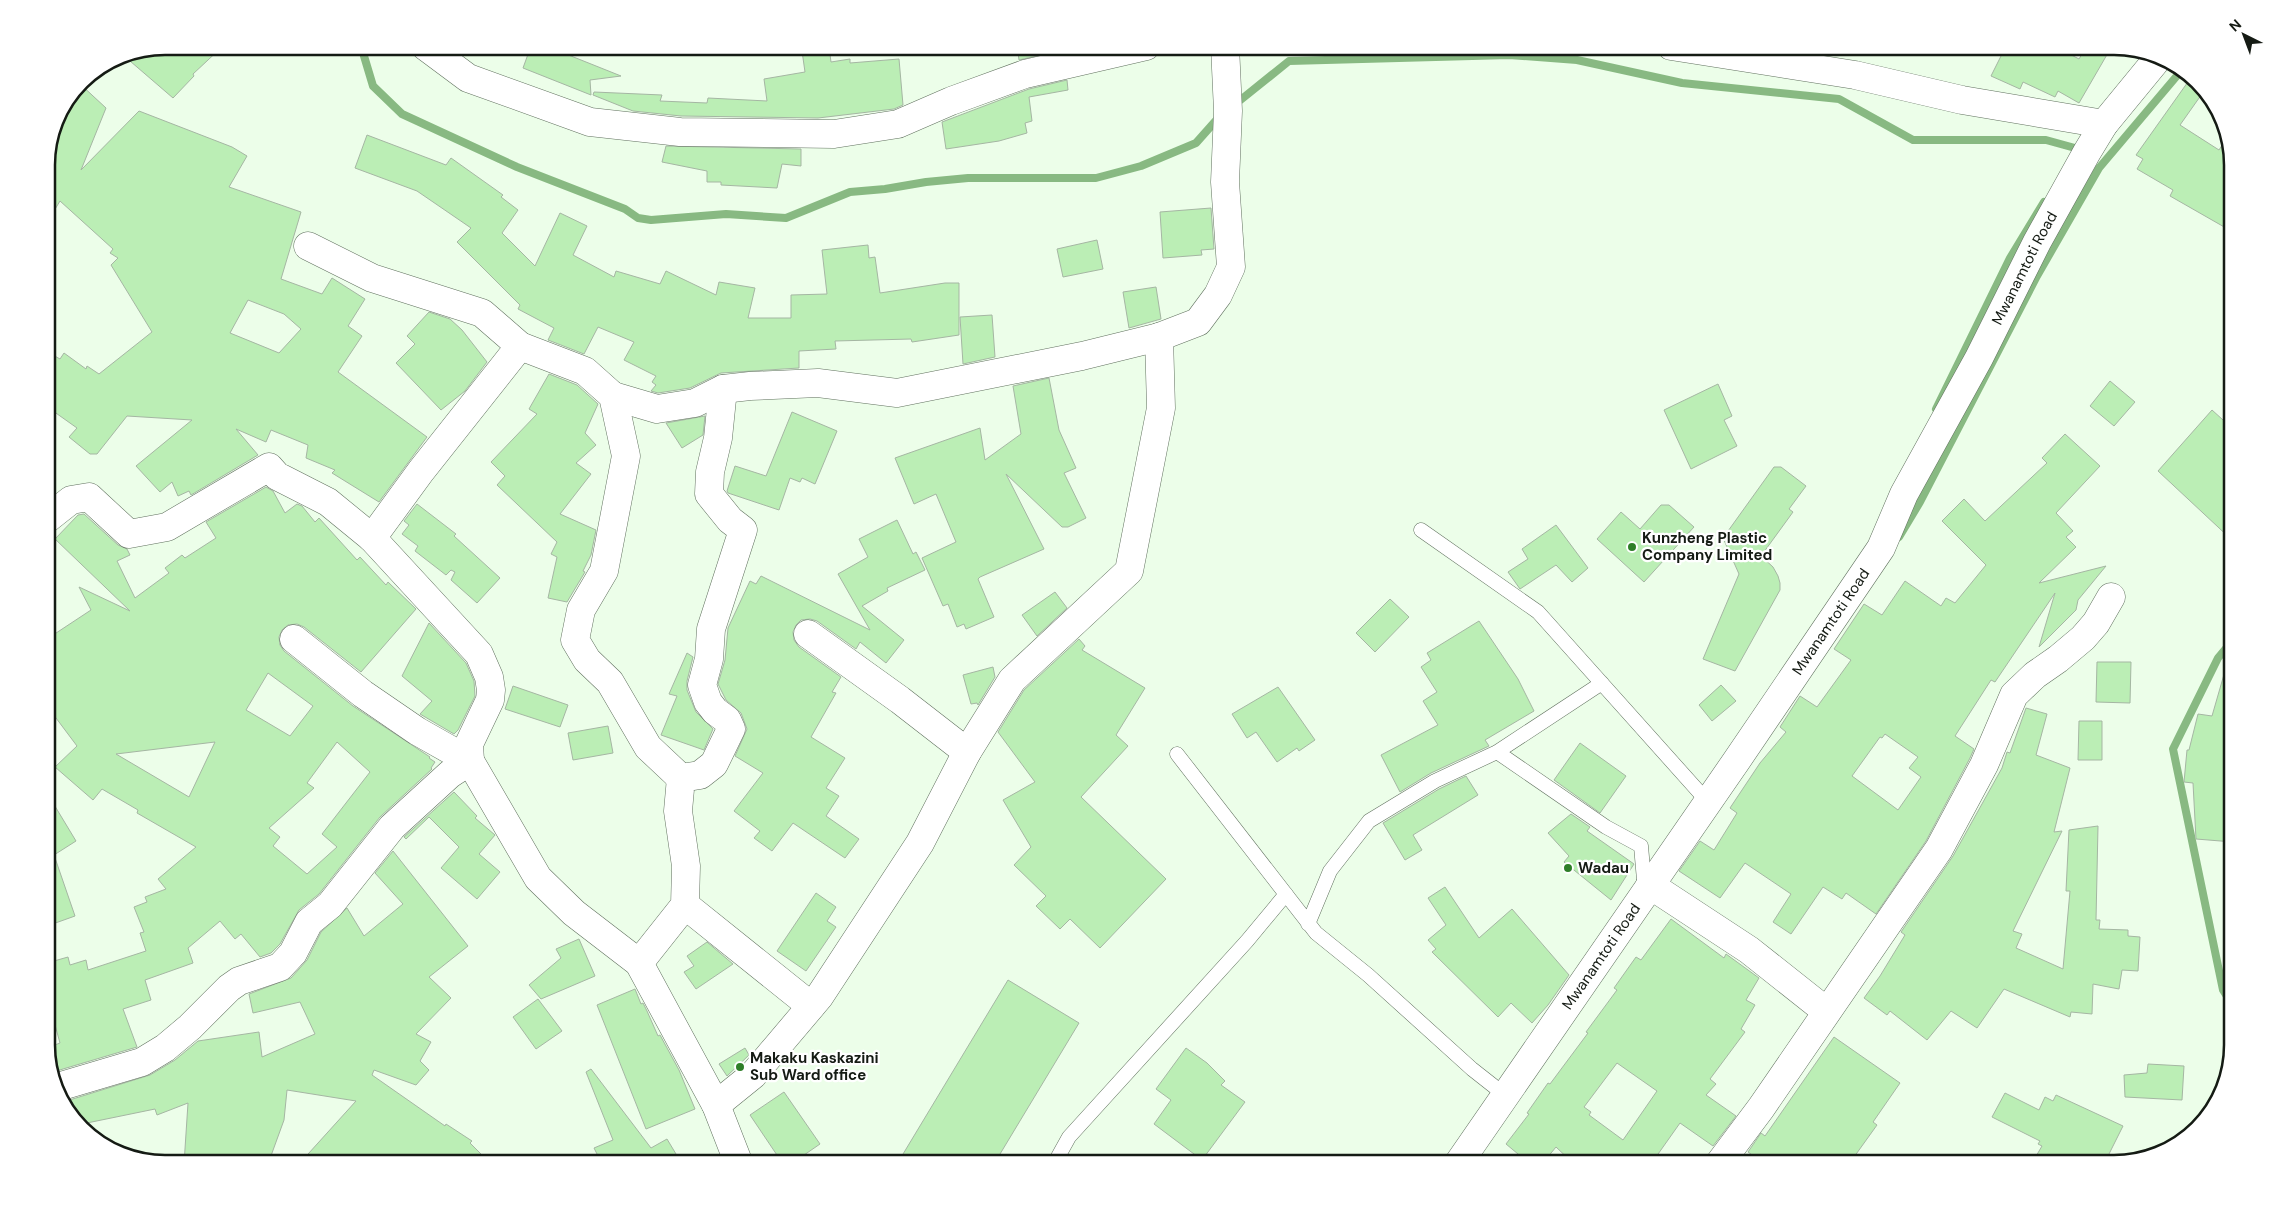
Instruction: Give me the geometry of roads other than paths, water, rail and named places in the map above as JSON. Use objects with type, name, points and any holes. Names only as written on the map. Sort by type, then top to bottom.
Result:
[{"type":"street","points":[[437,55],[468,78],[590,122],[680,132],[834,134],[898,124],[951,101],[1025,74],[1107,55]]},
{"type":"street","points":[[308,246],[372,278],[482,313],[520,346],[585,371],[613,396],[657,409],[695,403],[723,389],[818,383],[896,393],[964,381],[1159,337],[1198,322],[1218,295],[1231,267],[1225,182],[1228,111],[1225,55]]},
{"type":"street","points":[[1777,55],[1801,57],[1855,75],[1962,100],[2104,124]]},
{"type":"street","name":"Mwanamtoti Road","points":[[1464,1155],[1708,802],[1880,548],[1904,494],[1979,358],[2036,242],[2104,124],[2155,63]]},
{"type":"street","points":[[716,1105],[753,1075],[811,1006],[920,843],[967,752],[1012,680],[1129,571],[1161,408],[1159,337]]},
{"type":"street","points":[[372,538],[421,470],[520,346]]},
{"type":"street","points":[[681,778],[700,775],[714,764],[731,729],[727,720],[714,710],[708,702],[702,685],[709,659],[712,629],[743,530],[730,520],[709,494],[723,389]]},
{"type":"street","points":[[613,396],[626,456],[604,571],[582,610],[575,640],[587,660],[610,682],[648,747],[681,778]]},
{"type":"street","points":[[55,512],[71,500],[89,497],[129,534],[167,527],[269,468],[277,476],[328,502],[372,538],[479,654],[489,677],[490,700],[469,744],[470,761],[538,878],[574,912],[639,963],[716,1105],[735,1155]]},
{"type":"street","points":[[1726,1155],[1761,1108],[1939,849],[1984,765],[2014,695],[2035,675],[2058,660],[2083,638],[2100,618],[2111,597]]},
{"type":"street","points":[[808,634],[900,700],[967,752]]},
{"type":"street","points":[[294,639],[363,694],[417,731],[470,761]]},
{"type":"street","points":[[63,1086],[142,1062],[165,1048],[190,1027],[229,988],[239,981],[280,967],[293,953],[309,922],[330,905],[392,827],[450,774],[470,761]]},
{"type":"street","points":[[639,963],[685,906],[686,866],[678,811],[681,778]]},
{"type":"street","points":[[1650,885],[1749,950],[1826,1011]]},
{"type":"street","points":[[685,906],[811,1006]]},
{"type":"lane","points":[[1421,530],[1538,612],[1708,802]]},
{"type":"lane","points":[[1308,924],[1330,871],[1369,821],[1435,781],[1497,752],[1602,683]]},
{"type":"lane","points":[[1497,752],[1606,827],[1641,846],[1644,880],[1650,885]]},
{"type":"lane","points":[[1177,754],[1308,924],[1322,939],[1368,975],[1505,1095]]},
{"type":"lane","points":[[1060,1155],[1070,1138],[1247,941],[1286,894]]},
{"type":"waterway","points":[[364,55],[373,86],[402,114],[517,167],[625,209],[638,218],[651,220],[726,214],[786,218],[850,192],[968,178],[1096,178],[1141,166],[1196,143],[1220,116]]},
{"type":"waterway","points":[[1233,106],[1289,61],[1509,55],[1577,60],[1682,83],[1839,99],[1913,140],[2046,140],[2075,148]]},
{"type":"waterway","points":[[1899,537],[1920,502],[2037,276],[2099,168],[2177,75]]},
{"type":"waterway","points":[[1936,409],[2010,258],[2044,202]]},
{"type":"waterway","points":[[2224,651],[2218,658],[2173,749],[2224,992]]},
{"type":"place","name":"Kunzheng Plastic Company Limited","points":[[1632,547]]},
{"type":"place","name":"Wadau","points":[[1568,868]]},
{"type":"place","name":"Makaku Kaskazini Sub Ward office","points":[[740,1067]]}]
